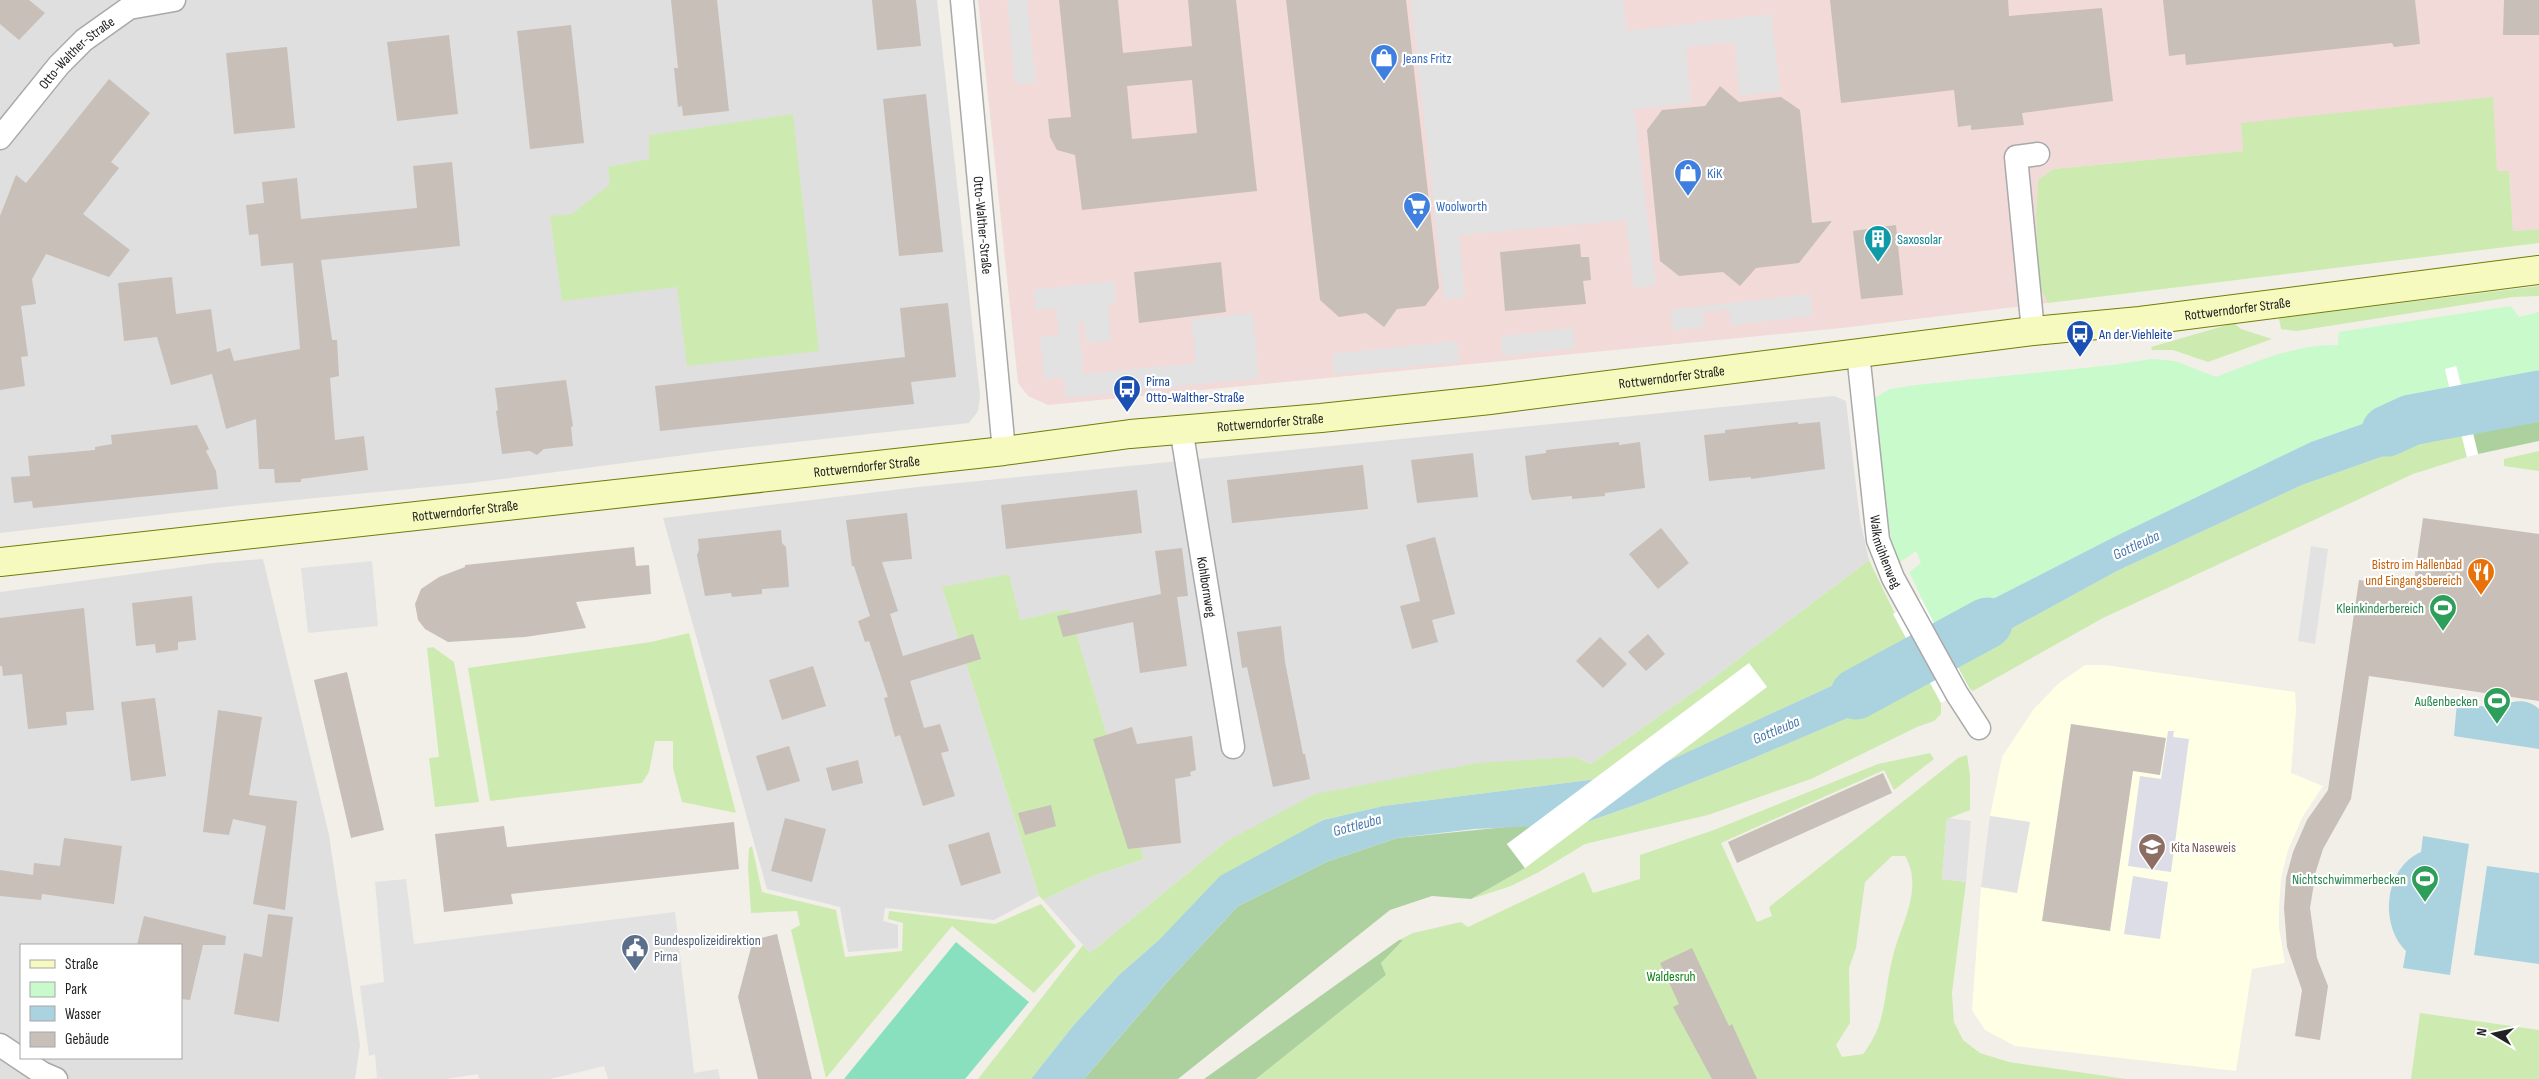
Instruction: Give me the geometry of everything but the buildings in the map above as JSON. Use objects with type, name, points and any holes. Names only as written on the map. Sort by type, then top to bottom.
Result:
[{"type":"main road","name":"Rottwerndorfer Straße","points":[[0,562],[1004,451],[1181,428],[1321,418],[1490,400],[2033,331],[2140,321],[2539,270]]},
{"type":"street","name":"Otto-Walther-Straße","points":[[0,138],[59,65],[84,40],[129,8],[174,0]]},
{"type":"street","name":"Otto-Walther-Straße","points":[[962,0],[1004,451]]},
{"type":"street","points":[[2033,331],[2016,157],[2038,154]]},
{"type":"street","name":"Walkmühlenweg","points":[[1858,354],[1878,540],[1893,578],[1957,694],[1979,728]]},
{"type":"street","name":"Kohlbornweg","points":[[1181,428],[1233,747]]},
{"type":"street","points":[[0,1045],[20,1057]]},
{"type":"street","points":[[23,1059],[56,1079]]},
{"type":"shaded area","points":[[0,0],[937,0],[980,395],[978,411],[969,423],[715,451],[471,483],[243,505],[0,533]]},
{"type":"shaded area","points":[[978,0],[2539,0],[2539,229],[2513,231],[2509,171],[2497,171],[2242,123],[2243,151],[2053,169],[2038,180],[2036,215],[2039,286],[2048,303],[1842,328],[1048,405],[1028,396],[1018,383]]},
{"type":"shaded area","points":[[1007,0],[1027,0],[1036,83],[1015,84]]},
{"type":"shaded area","points":[[1411,0],[1623,0],[1627,31],[1771,14],[1780,91],[1740,96],[1734,42],[1686,47],[1691,103],[1634,109],[1656,285],[1634,288],[1626,220],[1459,235],[1465,297],[1444,299]]},
{"type":"shaded area","points":[[1114,281],[1116,304],[1108,305],[1111,341],[1086,343],[1084,322],[1078,323],[1084,374],[1196,363],[1191,319],[1253,313],[1259,378],[1066,398],[1064,377],[1044,379],[1040,337],[1059,335],[1056,308],[1036,310],[1033,290]]},
{"type":"shaded area","points":[[1810,294],[1813,316],[1731,325],[1729,309],[1703,312],[1704,327],[1673,330],[1671,310]]},
{"type":"shaded area","points":[[1573,328],[1575,348],[1503,356],[1501,336]]},
{"type":"shaded area","points":[[1457,341],[1459,362],[1334,374],[1332,354]]},
{"type":"shaded area","points":[[1834,396],[1846,401],[1860,520],[1869,560],[1712,679],[1591,764],[1575,757],[1227,841],[1090,953],[1043,900],[1093,876],[1144,859],[1069,610],[1020,620],[942,587],[1039,896],[994,920],[885,908],[883,921],[898,925],[898,948],[848,952],[840,907],[767,889],[663,518],[918,487]]},
{"type":"shaded area","points":[[2311,546],[2328,549],[2315,644],[2298,641]]},
{"type":"shaded area","points":[[263,559],[329,835],[360,1045],[355,1079],[0,1079],[0,592],[214,563]]},
{"type":"shaded area","points":[[372,561],[378,626],[308,633],[301,568]]},
{"type":"shaded area","name":"Kita Naseweis","points":[[2085,665],[2105,665],[2295,692],[2296,709],[2291,773],[2323,786],[2303,816],[2288,850],[2281,878],[2279,928],[2285,963],[2252,969],[2236,1071],[2015,1046],[1985,1030],[1972,1010],[1981,887],[2017,892],[2029,822],[1990,816],[2002,757],[2033,710],[2058,684]]},
{"type":"shaded area","points":[[2168,731],[2174,731],[2173,737],[2189,739],[2171,872],[2128,866],[2140,776],[2161,779]]},
{"type":"shaded area","points":[[1990,816],[2030,822],[2017,893],[1981,887]]},
{"type":"shaded area","points":[[1947,818],[1971,821],[1966,882],[1942,879]]},
{"type":"shaded area","points":[[2133,876],[2168,882],[2160,939],[2124,934]]},
{"type":"shaded area","points":[[406,879],[414,944],[675,912],[694,1073],[718,1069],[720,1079],[608,1079],[604,1066],[550,1079],[479,1079],[478,1074],[446,1079],[363,1079],[377,1078],[375,1054],[369,1056],[360,986],[384,982],[375,882]]},
{"type":"green space","points":[[2493,97],[2497,171],[2509,171],[2513,231],[2539,229],[2539,243],[2048,303],[2039,286],[2036,215],[2038,180],[2053,169],[2243,151],[2241,123]]},
{"type":"green space","points":[[793,114],[819,351],[687,366],[677,287],[562,301],[550,216],[572,214],[610,184],[608,167],[649,159],[649,135]]},
{"type":"green space","points":[[2539,286],[2539,296],[2513,297],[2297,331],[2281,329],[2279,318]]},
{"type":"green space","points":[[2511,306],[2519,317],[2539,312],[2539,379],[2463,393],[2457,367],[2445,370],[2451,396],[2411,407],[2311,442],[2114,537],[1936,628],[1909,572],[1921,563],[1916,551],[1899,563],[1891,539],[1873,399],[1890,389],[2152,359],[2175,361],[2216,377],[2276,355],[2306,347],[2338,345],[2339,332]]},
{"type":"green space","points":[[2234,323],[2241,329],[2272,339],[2208,362],[2173,350],[2152,350],[2151,347]]},
{"type":"green space","points":[[2539,415],[2539,441],[2478,454],[2472,429]]},
{"type":"green space","points":[[2460,429],[2467,457],[2413,474],[2103,618],[1973,691],[1969,688],[1954,660],[2117,571],[2302,485]]},
{"type":"green space","points":[[2539,451],[2539,471],[2504,466],[2504,459]]},
{"type":"green space","points":[[1869,560],[1907,639],[1853,676],[1668,761],[1766,687],[1758,675],[1597,779],[1383,806],[1322,820],[1160,939],[1119,975],[1073,1026],[1031,1079],[978,1079],[1083,945],[1090,953],[1227,841],[1315,794],[1477,763],[1575,757],[1591,764],[1712,679]]},
{"type":"green space","points":[[1009,574],[1020,620],[1069,609],[1144,859],[1093,876],[1043,900],[1039,896],[942,587]]},
{"type":"green space","points":[[689,633],[736,813],[682,802],[673,768],[673,741],[655,741],[649,772],[642,783],[490,801],[468,668],[651,642]]},
{"type":"green space","points":[[433,647],[454,662],[479,802],[435,807],[429,758],[439,757],[427,648]]},
{"type":"green space","points":[[1930,683],[1941,703],[1941,714],[1934,721],[1917,727],[1811,779],[1708,815],[1585,844],[1539,872],[1511,886],[1471,899],[1525,868],[1581,824],[1638,804],[1749,760]]},
{"type":"green space","name":"Waldesruh","points":[[1930,753],[1934,759],[1894,790],[1884,770],[1721,843],[1757,922],[1772,916],[1769,907],[1958,758],[1967,755],[1970,775],[1970,810],[1947,819],[1942,879],[1966,882],[1952,993],[1954,1022],[1963,1040],[1980,1053],[2009,1062],[2126,1079],[1256,1079],[1386,975],[1381,963],[1402,940],[1399,940],[1413,933],[1461,922],[1468,927],[1584,872],[1593,893],[1640,879],[1640,855],[1714,830],[1878,764]],"holes":[[[1892,856],[1905,856],[1910,868],[1912,893],[1893,956],[1881,1019],[1877,1031],[1863,1054],[1842,1057],[1836,1045],[1850,1023],[1849,968],[1856,948],[1865,882]]]},
{"type":"green space","points":[[1536,824],[1507,844],[1525,868],[1471,899],[1432,896],[1390,910],[1178,1079],[1084,1079],[1168,981],[1238,906],[1326,862],[1397,838]]},
{"type":"green space","points":[[752,846],[762,892],[836,910],[845,957],[902,951],[903,923],[888,919],[889,911],[995,924],[1041,904],[1076,946],[1034,993],[952,926],[826,1078],[791,930],[800,925],[797,911],[751,913],[748,867],[749,848]]},
{"type":"green space","points":[[1399,940],[1403,940],[1381,963],[1386,975],[1256,1079],[1204,1079]]},
{"type":"green space","points":[[956,942],[1029,1002],[965,1079],[844,1079]]},
{"type":"green space","points":[[2420,1013],[2539,1030],[2539,1079],[2411,1079]]},
{"type":"water","points":[[2539,379],[2539,415],[2472,429],[2463,393]]},
{"type":"water","points":[[2451,396],[2460,429],[2302,485],[2117,571],[1954,660],[1936,628],[2114,537],[2311,442],[2411,407]]},
{"type":"water","points":[[1907,639],[1930,683],[1749,760],[1638,804],[1581,824],[1474,829],[1397,838],[1326,862],[1238,906],[1168,981],[1084,1079],[1031,1079],[1073,1026],[1119,975],[1160,939],[1220,876],[1323,820],[1383,806],[1597,779],[1668,761],[1853,676]]},
{"type":"water","name":"Außenbecken","points":[[2523,701],[2535,706],[2539,709],[2539,749],[2454,736],[2457,702],[2492,708],[2496,713],[2505,705],[2514,702]]},
{"type":"water","name":"Nichtschwimmerbecken","points":[[2423,836],[2469,844],[2450,975],[2403,968],[2406,951],[2397,940],[2389,912],[2393,884],[2399,871],[2409,860],[2421,852]]},
{"type":"water","points":[[2487,866],[2539,873],[2539,964],[2474,955]]},
{"type":"pier","points":[[2456,366],[2478,454],[2467,457],[2445,369]]},
{"type":"pier","points":[[1921,599],[1969,688],[1941,703],[1893,614]]},
{"type":"pier","points":[[1749,663],[1767,687],[1525,868],[1507,844]]},
{"type":"waterway","name":"Gottleuba","points":[[2387,431],[2411,420],[2539,396]]},
{"type":"waterway","name":"Gottleuba","points":[[1856,694],[1987,623]]},
{"type":"place","name":"Jeans Fritz","points":[[1384,82]]},
{"type":"place","name":"KiK","points":[[1688,197]]},
{"type":"place","name":"Woolworth","points":[[1417,230]]},
{"type":"place","name":"Saxosolar","points":[[1878,263]]},
{"type":"place","name":"An der Viehleite","points":[[2080,358]]},
{"type":"place","name":"Pirna Otto-Walther-Straße","points":[[1127,413]]},
{"type":"place","name":"Bistro im Hallenbad und Eingangsbereich","points":[[2481,596]]},
{"type":"place","name":"Kleinkinderbereich","points":[[2443,632]]},
{"type":"place","name":"Außenbecken","points":[[2497,725]]},
{"type":"place","name":"Kita Naseweis","points":[[2152,871]]},
{"type":"place","name":"Nichtschwimmerbecken","points":[[2425,903]]},
{"type":"place","name":"Bundespolizeidirektion Pirna","points":[[635,972]]}]
